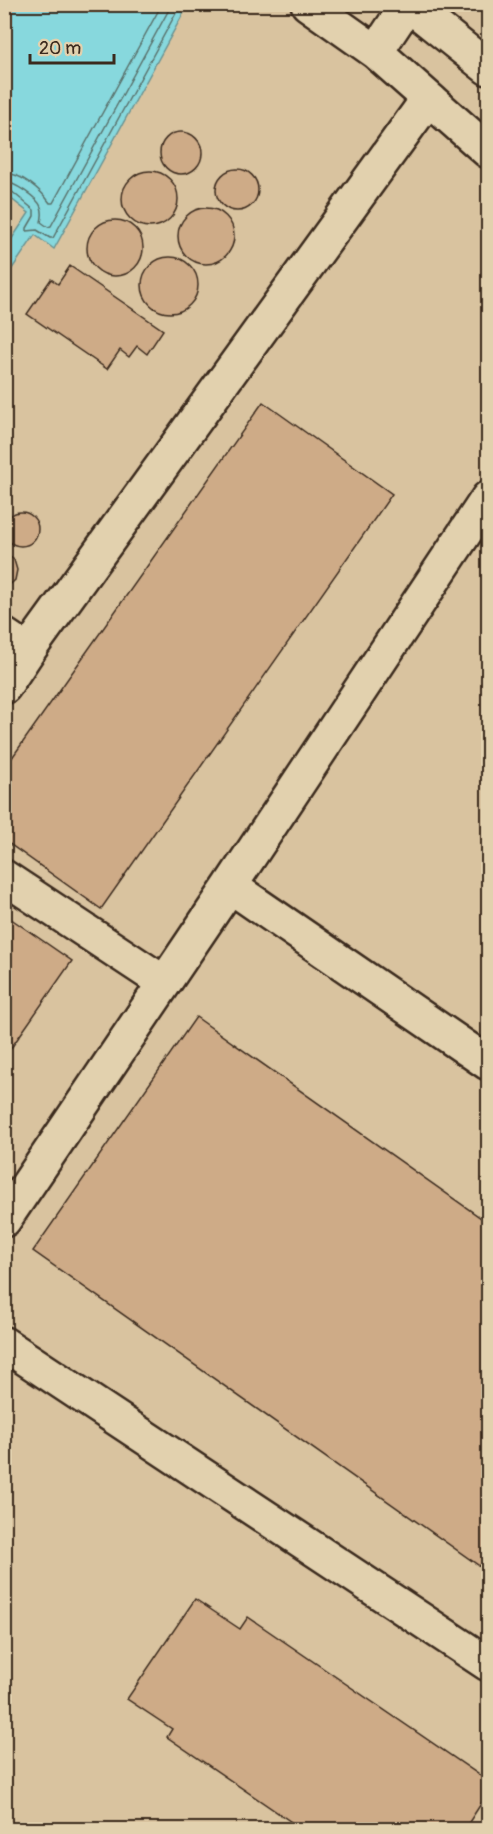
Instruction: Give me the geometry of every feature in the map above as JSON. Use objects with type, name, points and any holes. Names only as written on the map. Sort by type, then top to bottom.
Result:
[{"type":"lane","points":[[376,52],[408,4],[489,68]]},
{"type":"lane","points":[[319,12],[376,52],[489,151]]},
{"type":"lane","points":[[4,687],[16,643],[428,99]]},
{"type":"lane","points":[[4,1220],[489,498]]},
{"type":"lane","points":[[4,877],[164,982]]},
{"type":"lane","points":[[230,886],[489,1063]]},
{"type":"lane","points":[[4,1344],[489,1664]]},
{"type":"shaded area","points":[[188,5],[488,5],[488,1829],[5,1830],[5,279],[36,235],[54,249]]},
{"type":"shaded area","points":[[5,194],[30,213],[5,249]]},
{"type":"water","points":[[5,4],[188,5],[54,249],[35,235],[5,279],[5,249],[29,213],[5,194]]},
{"type":"building","points":[[181,132],[196,138],[202,153],[196,168],[181,174],[166,168],[160,153],[166,138]]},
{"type":"building","points":[[237,169],[252,175],[258,190],[252,205],[237,211],[222,205],[216,190],[222,175]]},
{"type":"building","points":[[150,171],[161,173],[170,179],[176,188],[178,199],[176,210],[170,219],[161,225],[150,227],[139,225],[130,219],[124,210],[122,199],[124,188],[130,179],[139,173]]},
{"type":"building","points":[[206,208],[226,216],[234,236],[226,256],[206,264],[186,256],[178,236],[186,216]]},
{"type":"building","points":[[115,220],[126,222],[135,228],[141,237],[143,248],[141,259],[135,268],[126,274],[115,276],[104,274],[95,268],[89,259],[87,248],[89,237],[95,228],[104,222]]},
{"type":"building","points":[[170,257],[181,259],[190,265],[196,274],[198,285],[196,296],[190,305],[181,311],[170,313],[159,311],[150,305],[144,296],[142,285],[144,274],[150,265],[159,259]]},
{"type":"building","points":[[70,266],[163,330],[147,354],[137,346],[129,357],[120,350],[107,369],[27,314],[51,279],[58,284]]},
{"type":"building","points":[[263,402],[392,494],[101,909],[4,840],[4,769]]},
{"type":"building","points":[[21,512],[33,517],[38,529],[33,541],[21,546],[9,541],[4,529],[9,517]]},
{"type":"building","points":[[4,552],[14,560],[17,570],[15,580],[4,590]]},
{"type":"building","points":[[4,914],[72,961],[4,1058]]},
{"type":"building","points":[[196,1017],[488,1223],[488,1572],[33,1251]]},
{"type":"building","points":[[195,1599],[240,1629],[248,1617],[488,1781],[488,1793],[464,1830],[303,1830],[167,1737],[172,1729],[127,1699]]}]
